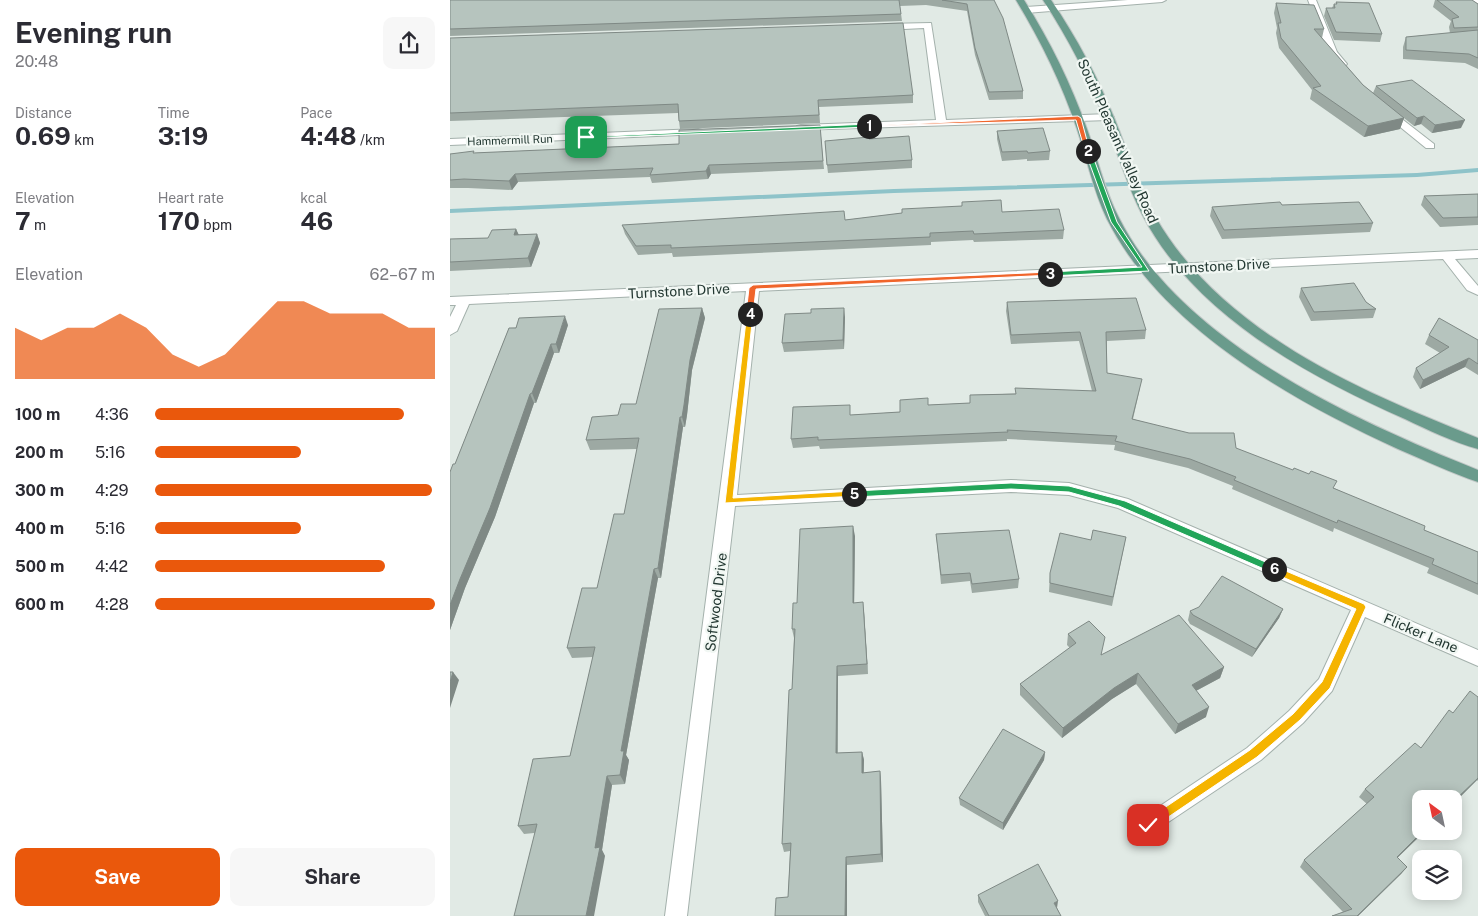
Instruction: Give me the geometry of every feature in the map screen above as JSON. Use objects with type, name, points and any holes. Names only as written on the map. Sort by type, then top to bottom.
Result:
[{"type":"main road","name":"South Pleasant Valley Road","points":[[1020,0],[1078,118],[1103,196],[1118,229],[1146,269],[1199,322],[1280,381],[1323,406],[1384,437],[1478,476]]},
{"type":"main road","name":"South Pleasant Valley Road","points":[[1049,4],[1078,53],[1109,117],[1140,195],[1160,233],[1186,267],[1241,318],[1317,369],[1395,410],[1478,444]]},
{"type":"street","points":[[1026,10],[1049,4],[1162,0]]},
{"type":"street","points":[[1312,0],[1333,53],[1349,73]]},
{"type":"street","points":[[1474,0],[1478,3]]},
{"type":"street","points":[[878,27],[928,25],[941,123]]},
{"type":"street","points":[[1376,103],[1430,146]]},
{"type":"street","points":[[787,129],[1109,117]]},
{"type":"street","name":"Hammermill Run","points":[[450,142],[708,132]]},
{"type":"street","name":"Turnstone Drive","points":[[450,301],[1478,254]]},
{"type":"street","points":[[1447,256],[1471,287],[1478,291]]},
{"type":"street","name":"Softwood Drive","points":[[676,916],[753,288]]},
{"type":"street","points":[[450,331],[464,300]]},
{"type":"street","name":"Flicker Lane","points":[[728,501],[1011,486],[1069,489],[1122,503],[1478,658]]},
{"type":"street","points":[[1148,825],[1254,754],[1296,717],[1326,685],[1361,607]]},
{"type":"building","points":[[450,0],[899,0],[901,14],[450,29]]},
{"type":"building","points":[[942,0],[994,0],[1003,18],[1023,91],[989,92],[975,48],[967,4]]},
{"type":"building","points":[[1437,0],[1472,0],[1478,4],[1478,27],[1454,28],[1452,19],[1459,17]]},
{"type":"building","points":[[1336,2],[1369,3],[1382,34],[1336,32],[1326,8],[1335,8],[1334,4],[1337,4]]},
{"type":"building","points":[[1276,3],[1314,5],[1324,29],[1314,29],[1363,85],[1404,118],[1368,126],[1313,88],[1321,86],[1281,38],[1278,23],[1281,23]]},
{"type":"building","points":[[903,23],[913,95],[818,100],[819,115],[679,121],[678,104],[450,113],[450,38]]},
{"type":"building","points":[[1478,30],[1478,58],[1469,54],[1406,50],[1406,37]]},
{"type":"building","points":[[1412,80],[1465,120],[1435,125],[1424,116],[1417,118],[1376,86]]},
{"type":"building","points":[[820,125],[823,161],[709,165],[706,171],[650,175],[653,168],[515,174],[509,181],[450,180],[450,154],[474,151],[473,153],[679,144],[679,130]]},
{"type":"building","points":[[1043,128],[1050,151],[1028,153],[1027,151],[1002,152],[997,131]]},
{"type":"building","points":[[909,136],[912,160],[827,165],[825,141]]},
{"type":"building","points":[[1478,194],[1478,217],[1443,218],[1424,196]]},
{"type":"building","points":[[1001,200],[1002,212],[1059,209],[1064,230],[974,234],[973,231],[930,233],[930,237],[671,248],[671,245],[636,246],[622,225],[844,211],[845,220],[902,213],[902,209],[962,206],[962,202]]},
{"type":"building","points":[[1280,202],[1282,205],[1359,202],[1373,223],[1224,230],[1212,207]]},
{"type":"building","points":[[516,229],[514,235],[537,234],[528,258],[450,262],[450,239],[488,238],[492,230]]},
{"type":"building","points":[[1354,283],[1366,302],[1376,309],[1314,312],[1301,288]]},
{"type":"building","points":[[1136,298],[1146,330],[1106,332],[1107,373],[1142,379],[1132,419],[1189,433],[1234,433],[1236,448],[1293,470],[1294,468],[1309,474],[1311,471],[1337,481],[1333,488],[1425,526],[1424,530],[1478,552],[1478,584],[1432,564],[1434,559],[1338,520],[1337,523],[1234,480],[1236,477],[1190,459],[1115,441],[1117,436],[1007,430],[1008,432],[818,440],[818,437],[791,439],[793,407],[850,405],[850,415],[900,412],[900,400],[928,398],[928,405],[970,403],[970,395],[1016,394],[1015,388],[1096,391],[1080,332],[1011,335],[1007,302]]},
{"type":"building","points":[[702,308],[690,360],[682,417],[680,417],[658,568],[654,569],[621,751],[624,751],[620,775],[607,776],[595,848],[600,847],[586,916],[514,916],[537,824],[518,826],[533,759],[570,756],[595,647],[567,648],[582,588],[597,588],[614,514],[624,514],[639,438],[586,440],[592,417],[618,415],[621,404],[636,404],[659,309]]},
{"type":"building","points":[[844,308],[843,340],[782,343],[785,314],[811,313],[811,309]]},
{"type":"building","points":[[565,316],[556,344],[551,344],[530,394],[490,508],[450,605],[450,472],[453,464],[455,464],[509,328],[516,328],[519,318]]},
{"type":"building","points":[[1439,318],[1478,340],[1478,364],[1469,358],[1423,380],[1416,368],[1449,347],[1429,335]]},
{"type":"building","points":[[853,526],[853,603],[863,602],[867,664],[837,666],[836,753],[862,752],[862,773],[880,771],[881,854],[846,857],[845,916],[775,916],[776,898],[788,897],[791,843],[782,844],[789,690],[792,689],[795,629],[792,629],[793,603],[797,603],[800,529]]},
{"type":"building","points":[[1009,530],[1019,579],[972,584],[970,573],[941,575],[936,534]]},
{"type":"building","points":[[1093,530],[1126,537],[1113,597],[1050,583],[1050,573],[1060,533],[1091,540]]},
{"type":"building","points":[[1222,576],[1283,609],[1256,649],[1193,615],[1190,611],[1199,607]]},
{"type":"building","points":[[1179,615],[1224,667],[1192,685],[1209,707],[1178,724],[1138,673],[1114,688],[1063,728],[1020,684],[1076,643],[1068,634],[1089,621],[1105,637],[1101,655]]},
{"type":"building","points":[[1470,691],[1478,697],[1478,778],[1462,793],[1462,790],[1412,790],[1412,840],[1414,840],[1397,857],[1407,867],[1357,916],[1332,916],[1352,909],[1304,860],[1374,797],[1365,789],[1415,743],[1421,748],[1449,710],[1453,713]]},
{"type":"building","points":[[1003,729],[1045,752],[1003,823],[959,798]]},
{"type":"building","points":[[1038,864],[1058,901],[1054,903],[1061,916],[989,916],[978,895]]},
{"type":"waterway","points":[[450,211],[894,191],[1417,175],[1478,170]]},
{"type":"route","points":[[586,137],[1078,118],[1106,205],[1126,242],[1146,269],[753,288],[728,501],[1011,486],[1069,489],[1122,503],[1361,607],[1326,685],[1296,717],[1254,754],[1148,825]]}]
